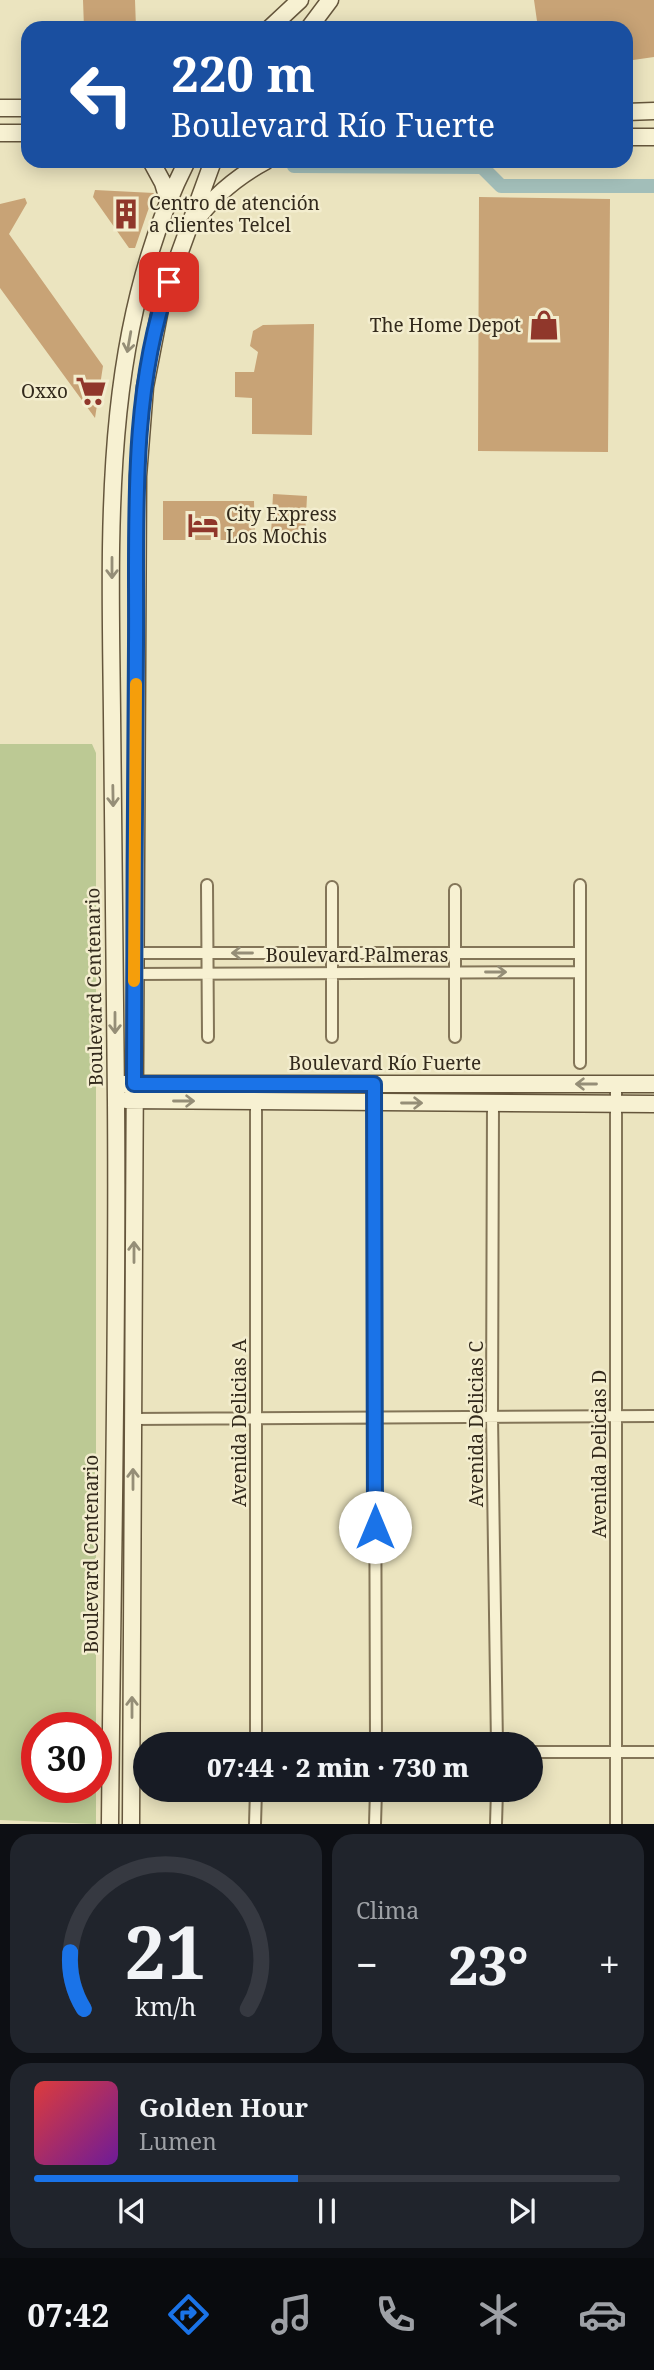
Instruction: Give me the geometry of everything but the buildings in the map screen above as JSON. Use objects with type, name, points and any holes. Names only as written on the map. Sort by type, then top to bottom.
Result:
[{"type":"main road","points":[[278,21],[301,0]]},
{"type":"main road","points":[[285,21],[301,0]]},
{"type":"main road","points":[[314,21],[331,0]]},
{"type":"main road","points":[[320,21],[331,0]]},
{"type":"main road","points":[[0,108],[21,108]]},
{"type":"main road","points":[[633,111],[654,111]]},
{"type":"main road","points":[[0,133],[21,133]]},
{"type":"main road","points":[[633,137],[654,137]]},
{"type":"main road","points":[[154,168],[163,183],[169,203]]},
{"type":"main road","name":"Boulevard Centenario","points":[[110,1824],[116,1092],[113,470],[118,414],[142,281],[184,168]]},
{"type":"main road","name":"Boulevard Centenario","points":[[139,1732],[133,1419],[138,476],[145,387],[161,304],[210,168]]},
{"type":"main road","points":[[185,237],[205,209],[231,185],[255,168]]},
{"type":"main road","points":[[112,608],[126,608],[136,613]]},
{"type":"main road","name":"Boulevard Río Fuerte","points":[[116,1092],[374,1084],[654,1084]]},
{"type":"main road","name":"Boulevard Río Fuerte","points":[[134,1092],[256,1102],[654,1104]]},
{"type":"main road","name":"Boulevard Centenario","points":[[131,1824],[133,1802]]},
{"type":"street","points":[[207,885],[208,1037]]},
{"type":"street","points":[[580,885],[580,1063]]},
{"type":"street","points":[[332,887],[332,1037]]},
{"type":"street","points":[[455,1037],[456,890]]},
{"type":"street","name":"Boulevard Palmeras","points":[[134,953],[580,953]]},
{"type":"street","name":"Boulevard Palmeras","points":[[134,974],[580,972]]},
{"type":"street","points":[[374,1084],[376,1732]]},
{"type":"street","name":"Avenida Delicias D","points":[[615,1824],[616,1084]]},
{"type":"street","name":"Avenida Delicias A","points":[[256,1102],[256,1732]]},
{"type":"street","name":"Avenida Delicias C","points":[[493,1103],[492,1417],[496,1732]]},
{"type":"street","points":[[133,1419],[654,1416]]},
{"type":"street","points":[[543,1752],[654,1752]]},
{"type":"street","points":[[256,1802],[256,1824]]},
{"type":"street","points":[[376,1802],[376,1824]]},
{"type":"street","points":[[496,1802],[496,1824]]},
{"type":"green space","points":[[0,744],[92,744],[96,753],[96,1712],[21,1712],[21,1803],[96,1803],[96,1824],[0,1820]]},
{"type":"waterway","points":[[483,168],[501,186],[654,186]]},
{"type":"slow traffic","points":[[134,981],[136,684]]},
{"type":"place","name":"Centro de atención a clientes Telcel","points":[[126,214]]},
{"type":"place","name":"The Home Depot","points":[[544,325]]},
{"type":"place","name":"Oxxo","points":[[91,391]]},
{"type":"place","name":"City Express Los Mochis","points":[[203,525]]},
{"type":"route","points":[[169,282],[161,304],[145,387],[138,476],[134,1084],[374,1084],[375,1527]]}]
